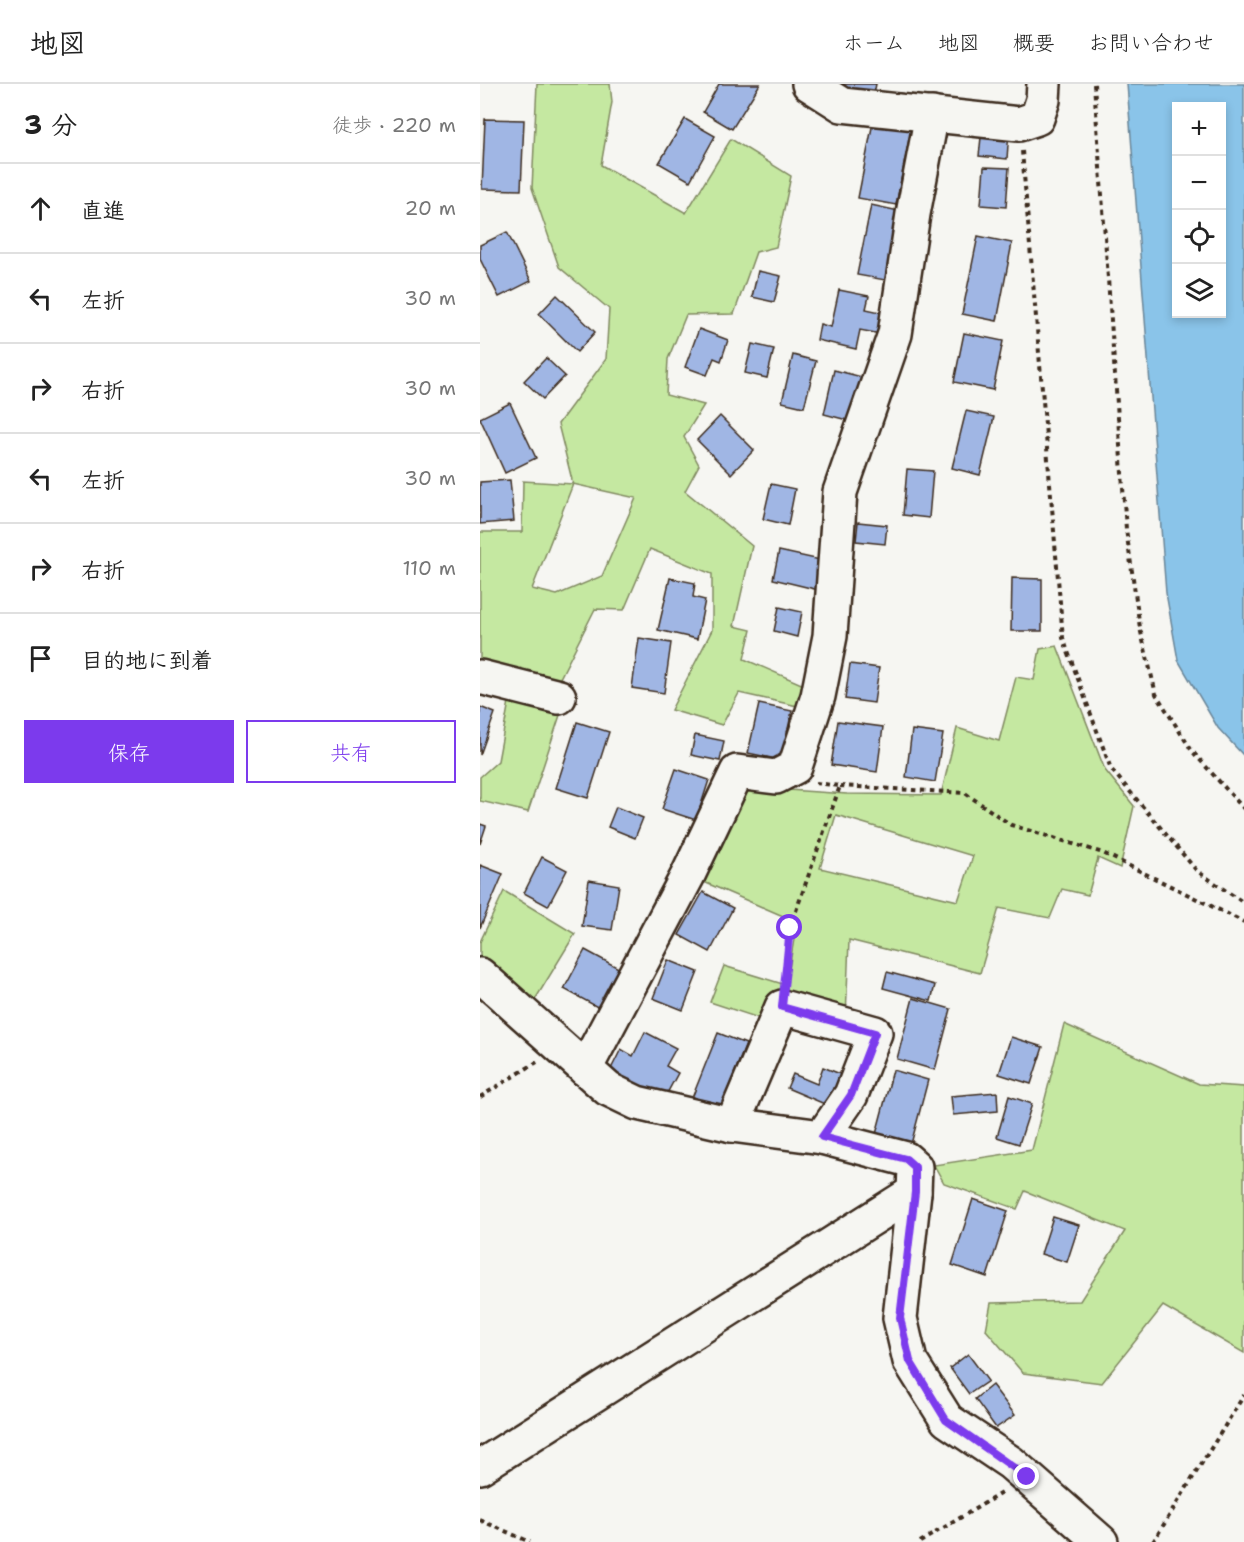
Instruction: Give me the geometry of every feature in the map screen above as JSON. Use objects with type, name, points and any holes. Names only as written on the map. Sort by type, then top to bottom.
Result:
[{"type":"street","points":[[808,84],[842,105],[1019,123],[1037,118],[1043,100],[1044,84]]},
{"type":"street","points":[[585,1069],[687,875],[737,772],[776,777],[795,767],[818,696],[830,636],[840,492],[895,334],[913,214],[932,114]]},
{"type":"street","points":[[480,676],[559,697]]},
{"type":"street","points":[[480,975],[608,1089],[637,1103],[732,1125],[822,1137],[906,1159],[915,1167],[915,1192],[900,1318],[910,1361],[946,1420],[1027,1477],[1101,1542]]},
{"type":"street","points":[[732,1125],[782,1007],[875,1033],[851,1095],[822,1137]]},
{"type":"street","points":[[480,1467],[915,1192]]},
{"type":"path","points":[[1094,84],[1126,529],[1140,628],[1156,694],[1192,751],[1244,809]]},
{"type":"path","points":[[1019,123],[1063,638],[1111,769],[1197,871],[1244,903]]},
{"type":"path","points":[[776,777],[840,786],[965,793],[1011,825],[1103,853],[1244,922]]},
{"type":"path","points":[[782,1007],[790,928],[840,786]]},
{"type":"path","points":[[480,1097],[546,1056]]},
{"type":"path","points":[[1154,1542],[1244,1395]]},
{"type":"path","points":[[920,1542],[1027,1477]]},
{"type":"path","points":[[480,1520],[530,1542]]},
{"type":"green space","points":[[537,84],[610,84],[612,102],[601,165],[686,213],[731,139],[791,176],[776,247],[756,252],[734,314],[686,315],[668,359],[666,395],[704,405],[684,437],[699,465],[685,491],[752,546],[734,626],[751,630],[744,659],[806,686],[802,707],[739,693],[722,725],[671,710],[712,630],[712,574],[650,549],[624,610],[595,609],[547,704],[561,712],[528,812],[480,801],[480,777],[498,761],[513,680],[480,670],[480,532],[522,532],[523,481],[573,484],[558,424],[606,359],[609,309],[559,267],[532,188]],"holes":[[[573,484],[636,498],[602,576],[557,595],[532,589]]]},
{"type":"green space","points":[[1057,646],[1105,770],[1134,806],[1120,868],[1098,858],[1088,895],[1062,889],[1050,918],[999,908],[980,973],[849,940],[846,1019],[777,1024],[710,1002],[724,966],[786,985],[797,922],[697,879],[742,787],[847,794],[941,795],[957,728],[999,741],[1016,677],[1034,680],[1040,649]],"holes":[[[836,815],[973,856],[958,901],[820,868]]]},
{"type":"green space","points":[[504,891],[575,934],[530,1008],[480,959],[480,942]]},
{"type":"green space","points":[[1064,1024],[1199,1084],[1244,1087],[1244,1353],[1163,1306],[1102,1383],[1023,1373],[986,1330],[991,1303],[1080,1301],[1125,1231],[1025,1191],[1017,1209],[944,1183],[934,1165],[1032,1150]]},
{"type":"water","points":[[1127,84],[1244,84],[1244,756],[1218,728],[1178,660],[1166,593]]},
{"type":"building","points":[[719,84],[760,84],[732,129],[703,112]]},
{"type":"building","points":[[841,84],[876,84],[873,99],[840,94]]},
{"type":"building","points":[[874,117],[912,125],[896,205],[858,198]]},
{"type":"building","points":[[485,119],[524,120],[521,190],[482,189]]},
{"type":"building","points":[[685,119],[715,136],[690,181],[659,163]]},
{"type":"building","points":[[982,128],[1009,130],[1007,159],[979,156]]},
{"type":"building","points":[[984,167],[1009,168],[1006,207],[981,205]]},
{"type":"building","points":[[871,205],[899,211],[885,280],[857,275]]},
{"type":"building","points":[[507,232],[531,281],[499,297],[480,259],[480,245]]},
{"type":"building","points":[[978,236],[1012,243],[997,321],[962,314]]},
{"type":"building","points":[[758,271],[781,276],[774,302],[752,297]]},
{"type":"building","points":[[839,290],[869,296],[866,309],[885,313],[881,334],[860,330],[856,349],[817,340],[820,324],[831,327]]},
{"type":"building","points":[[557,295],[595,332],[577,352],[539,314]]},
{"type":"building","points":[[699,329],[728,340],[721,361],[714,358],[707,375],[685,367]]},
{"type":"building","points":[[964,333],[1003,341],[993,390],[954,382]]},
{"type":"building","points":[[752,344],[774,349],[767,378],[745,373]]},
{"type":"building","points":[[793,355],[816,361],[804,407],[782,402]]},
{"type":"building","points":[[546,358],[565,376],[543,399],[524,381]]},
{"type":"building","points":[[834,370],[862,377],[851,421],[824,414]]},
{"type":"building","points":[[510,403],[536,458],[505,473],[480,418]]},
{"type":"building","points":[[966,411],[994,417],[980,475],[952,468]]},
{"type":"building","points":[[720,416],[754,450],[731,474],[697,440]]},
{"type":"building","points":[[907,469],[933,471],[929,518],[903,515]]},
{"type":"building","points":[[510,480],[514,521],[480,524],[480,482]]},
{"type":"building","points":[[771,484],[795,489],[788,525],[763,519]]},
{"type":"building","points":[[858,522],[887,525],[885,544],[856,541]]},
{"type":"building","points":[[779,551],[825,561],[819,590],[773,579]]},
{"type":"building","points":[[670,578],[695,583],[693,597],[705,600],[697,639],[658,630]]},
{"type":"building","points":[[1012,578],[1042,579],[1042,631],[1011,631]]},
{"type":"building","points":[[779,607],[802,612],[797,637],[774,631]]},
{"type":"building","points":[[639,638],[671,643],[664,693],[632,688]]},
{"type":"building","points":[[850,664],[879,668],[874,703],[845,699]]},
{"type":"building","points":[[759,704],[792,711],[781,760],[748,753]]},
{"type":"building","points":[[480,707],[495,713],[480,755]]},
{"type":"building","points":[[838,721],[883,727],[877,772],[831,765]]},
{"type":"building","points":[[577,722],[609,732],[588,798],[556,788]]},
{"type":"building","points":[[912,730],[943,734],[935,782],[906,777]]},
{"type":"building","points":[[695,735],[724,741],[720,761],[691,755]]},
{"type":"building","points":[[676,769],[709,780],[696,820],[662,809]]},
{"type":"building","points":[[616,807],[643,818],[635,838],[608,827]]},
{"type":"building","points":[[480,824],[486,826],[480,844]]},
{"type":"building","points":[[542,857],[567,870],[548,906],[524,893]]},
{"type":"building","points":[[480,865],[503,874],[480,928]]},
{"type":"building","points":[[589,880],[619,885],[612,930],[582,926]]},
{"type":"building","points":[[703,892],[733,908],[710,952],[679,935]]},
{"type":"building","points":[[585,950],[624,971],[603,1010],[564,989]]},
{"type":"building","points":[[668,960],[698,972],[683,1010],[653,998]]},
{"type":"building","points":[[887,972],[935,985],[931,1001],[883,988]]},
{"type":"building","points":[[913,998],[951,1009],[935,1070],[897,1059]]},
{"type":"building","points":[[645,1032],[676,1048],[666,1066],[678,1073],[665,1097],[608,1075],[621,1049],[633,1056]]},
{"type":"building","points":[[718,1033],[746,1044],[720,1109],[692,1098]]},
{"type":"building","points":[[1011,1037],[1043,1047],[1031,1084],[999,1074]]},
{"type":"building","points":[[823,1067],[850,1078],[844,1092],[833,1088],[827,1105],[787,1088],[793,1074],[817,1084]]},
{"type":"building","points":[[893,1070],[928,1080],[910,1148],[875,1138]]},
{"type":"building","points":[[997,1092],[998,1111],[953,1115],[951,1096]]},
{"type":"building","points":[[1009,1096],[1032,1104],[1019,1144],[997,1137]]},
{"type":"building","points":[[973,1199],[1008,1211],[987,1277],[952,1265]]},
{"type":"building","points":[[1053,1217],[1079,1225],[1067,1262],[1041,1254]]},
{"type":"building","points":[[968,1354],[988,1381],[969,1394],[950,1368]]},
{"type":"building","points":[[992,1385],[1015,1415],[996,1428],[975,1399]]},
{"type":"route","points":[[790,928],[782,1007],[875,1033],[851,1095],[822,1137],[906,1159],[915,1167],[915,1192],[900,1318],[910,1361],[946,1420],[1011,1463],[1027,1477]]}]
